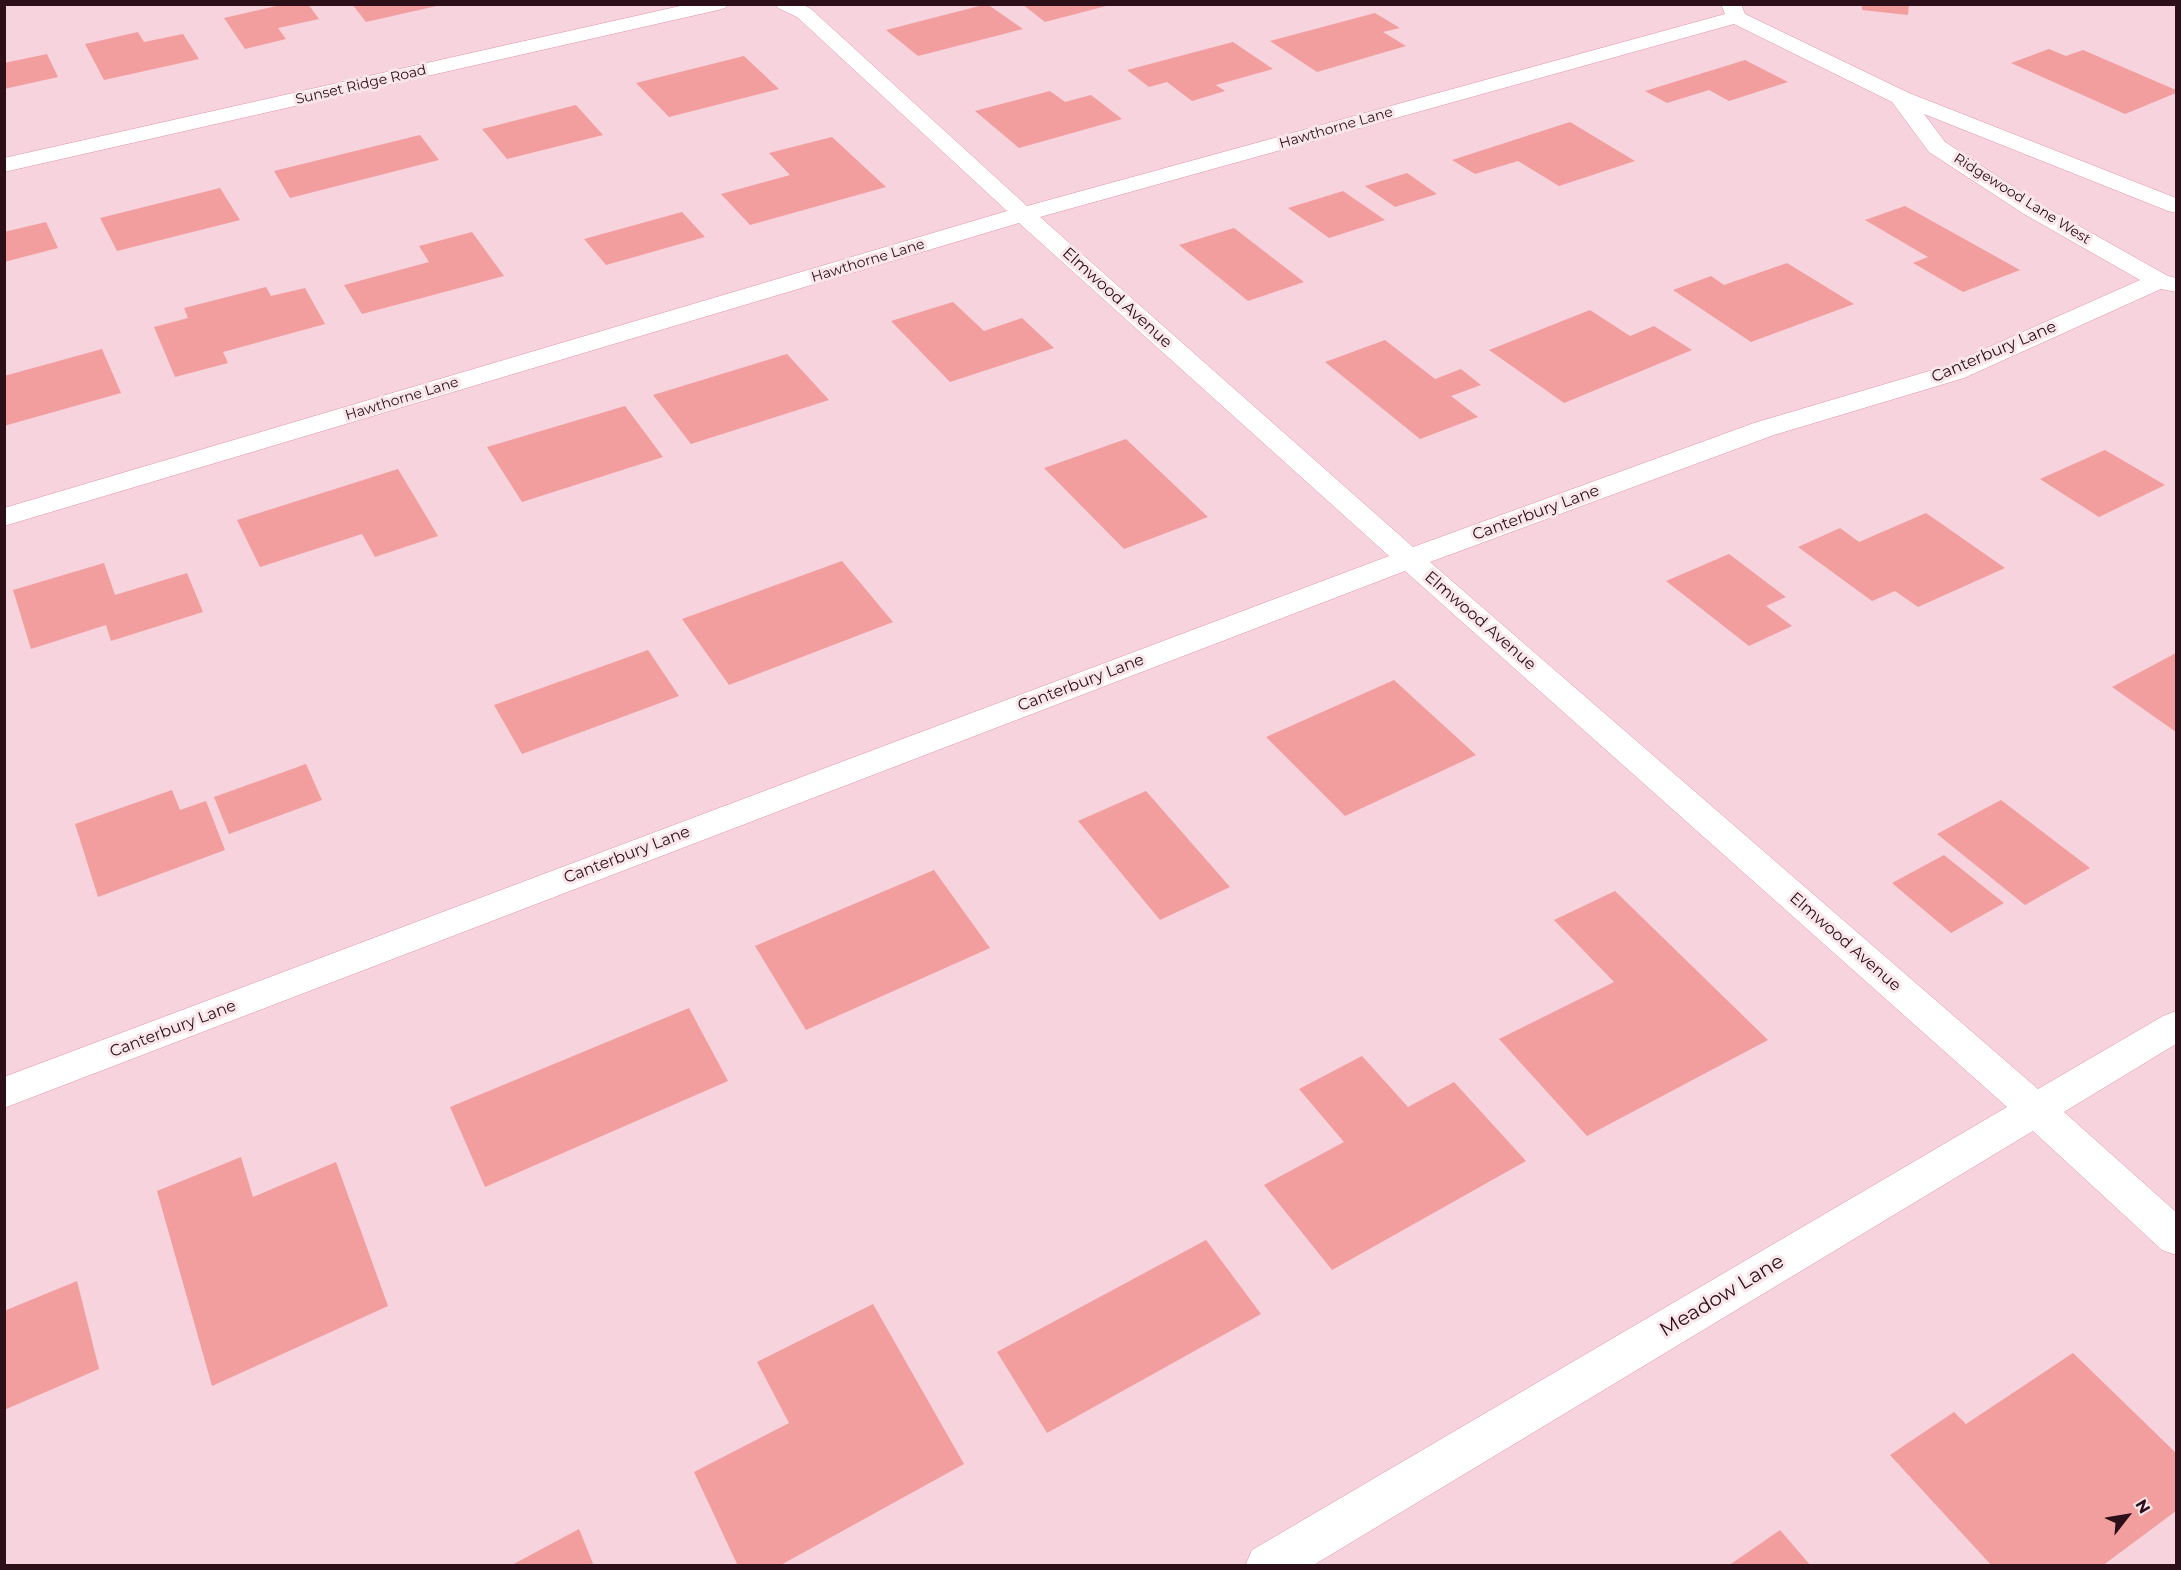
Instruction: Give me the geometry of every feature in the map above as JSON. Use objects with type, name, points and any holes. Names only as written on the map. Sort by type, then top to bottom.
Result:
[{"type":"street","name":"Sunset Ridge Road","points":[[4,165],[718,4]]},
{"type":"street","name":"Elmwood Avenue","points":[[785,4],[804,12],[1023,214],[1409,559],[2036,1110],[2176,1237]]},
{"type":"street","name":"Hawthorne Lane","points":[[4,517],[1023,214],[1733,11]]},
{"type":"street","name":"Ridgewood Lane West","points":[[1733,11],[1901,98],[2176,206]]},
{"type":"street","name":"Ridgewood Lane West","points":[[1901,98],[1937,147],[2032,209],[2168,283]]},
{"type":"street","name":"Canterbury Lane","points":[[4,1093],[1409,559],[1764,429],[1955,372],[2168,283]]},
{"type":"street","name":"Meadow Lane","points":[[1268,1566],[2176,1026]]},
{"type":"building","points":[[285,4],[308,4],[319,19],[278,28],[286,39],[245,49],[224,18]]},
{"type":"building","points":[[352,4],[441,4],[441,5],[366,22]]},
{"type":"building","points":[[987,4],[1023,29],[918,56],[886,30]]},
{"type":"building","points":[[1022,4],[1110,4],[1110,5],[1045,22]]},
{"type":"building","points":[[1862,4],[1909,4],[1908,15],[1862,10]]},
{"type":"building","points":[[1375,13],[1400,28],[1383,32],[1406,46],[1317,72],[1270,41]]},
{"type":"building","points":[[138,32],[144,42],[183,34],[199,59],[104,80],[85,44]]},
{"type":"building","points":[[1233,42],[1273,69],[1216,85],[1225,91],[1192,101],[1167,82],[1149,87],[1127,70]]},
{"type":"building","points":[[2049,49],[2066,56],[2083,50],[2176,90],[2176,93],[2125,114],[2011,63]]},
{"type":"building","points":[[47,54],[58,77],[4,89],[4,63]]},
{"type":"building","points":[[744,56],[779,89],[669,117],[636,83]]},
{"type":"building","points":[[1745,60],[1788,82],[1729,101],[1709,90],[1667,103],[1645,91]]},
{"type":"building","points":[[1050,91],[1065,102],[1091,95],[1122,119],[1019,148],[975,111]]},
{"type":"building","points":[[576,105],[603,135],[507,159],[482,129]]},
{"type":"building","points":[[1570,122],[1635,161],[1559,186],[1518,161],[1475,174],[1452,160]]},
{"type":"building","points":[[420,135],[439,160],[290,198],[274,171]]},
{"type":"building","points":[[832,137],[886,187],[750,225],[721,194],[790,175],[769,153]]},
{"type":"building","points":[[1407,173],[1437,194],[1395,207],[1365,186]]},
{"type":"building","points":[[220,188],[240,220],[117,251],[100,218]]},
{"type":"building","points":[[1343,191],[1385,220],[1329,238],[1288,208]]},
{"type":"building","points":[[1905,206],[2020,270],[1963,292],[1913,263],[1928,257],[1865,220]]},
{"type":"building","points":[[682,212],[705,237],[606,265],[584,239]]},
{"type":"building","points":[[46,222],[58,248],[4,262],[4,232]]},
{"type":"building","points":[[1234,228],[1304,282],[1248,301],[1179,245]]},
{"type":"building","points":[[472,232],[504,276],[362,314],[344,285],[429,262],[419,246]]},
{"type":"building","points":[[1787,263],[1854,304],[1751,342],[1673,290],[1711,276],[1724,285]]},
{"type":"building","points":[[266,287],[271,296],[305,288],[325,324],[223,352],[228,363],[175,377],[154,327],[188,318],[184,308]]},
{"type":"building","points":[[953,302],[984,331],[1022,318],[1054,348],[950,382],[891,321]]},
{"type":"building","points":[[1590,310],[1630,336],[1654,326],[1692,350],[1564,403],[1489,350]]},
{"type":"building","points":[[1385,340],[1435,379],[1461,369],[1481,385],[1451,396],[1478,417],[1420,439],[1325,362]]},
{"type":"building","points":[[102,349],[121,393],[4,426],[4,376]]},
{"type":"building","points":[[787,354],[829,400],[691,444],[653,395]]},
{"type":"building","points":[[625,406],[663,457],[522,502],[487,447]]},
{"type":"building","points":[[1126,439],[1208,517],[1124,549],[1044,468]]},
{"type":"building","points":[[2105,450],[2165,485],[2099,517],[2040,479]]},
{"type":"building","points":[[398,469],[438,536],[375,557],[362,534],[260,567],[237,520]]},
{"type":"building","points":[[1926,513],[2005,568],[1918,607],[1895,591],[1872,601],[1798,547],[1840,528],[1859,542]]},
{"type":"building","points":[[1729,554],[1786,597],[1766,606],[1792,626],[1749,646],[1666,581]]},
{"type":"building","points":[[842,561],[893,622],[729,685],[682,619]]},
{"type":"building","points":[[104,563],[115,595],[187,573],[203,612],[111,641],[106,625],[31,649],[13,590]]},
{"type":"building","points":[[648,650],[679,696],[522,754],[494,705]]},
{"type":"building","points":[[2176,653],[2176,732],[2112,687]]},
{"type":"building","points":[[1394,680],[1476,755],[1345,816],[1266,737]]},
{"type":"building","points":[[306,764],[322,800],[229,834],[214,797]]},
{"type":"building","points":[[172,790],[180,810],[206,801],[225,850],[98,897],[75,824]]},
{"type":"building","points":[[1146,791],[1230,887],[1160,920],[1078,821]]},
{"type":"building","points":[[2001,800],[2090,868],[2025,905],[1937,834]]},
{"type":"building","points":[[1944,855],[2004,903],[1951,933],[1892,883]]},
{"type":"building","points":[[934,870],[990,948],[806,1030],[755,946]]},
{"type":"building","points":[[1615,891],[1768,1040],[1587,1136],[1499,1039],[1614,982],[1554,920]]},
{"type":"building","points":[[689,1008],[728,1081],[485,1187],[450,1107]]},
{"type":"building","points":[[1362,1056],[1408,1107],[1454,1082],[1526,1161],[1332,1270],[1264,1185],[1344,1142],[1299,1089]]},
{"type":"building","points":[[241,1157],[253,1197],[336,1162],[388,1306],[212,1386],[157,1191]]},
{"type":"building","points":[[1206,1240],[1261,1314],[1047,1433],[997,1352]]},
{"type":"building","points":[[77,1281],[99,1369],[4,1410],[4,1311]]},
{"type":"building","points":[[873,1304],[964,1464],[779,1566],[738,1566],[694,1472],[789,1423],[757,1362]]},
{"type":"building","points":[[2073,1353],[2176,1453],[2176,1511],[2102,1566],[1992,1566],[1890,1455],[1954,1412],[1966,1424]]},
{"type":"building","points":[[579,1529],[594,1566],[510,1566]]},
{"type":"building","points":[[1780,1530],[1811,1566],[1728,1566]]}]
